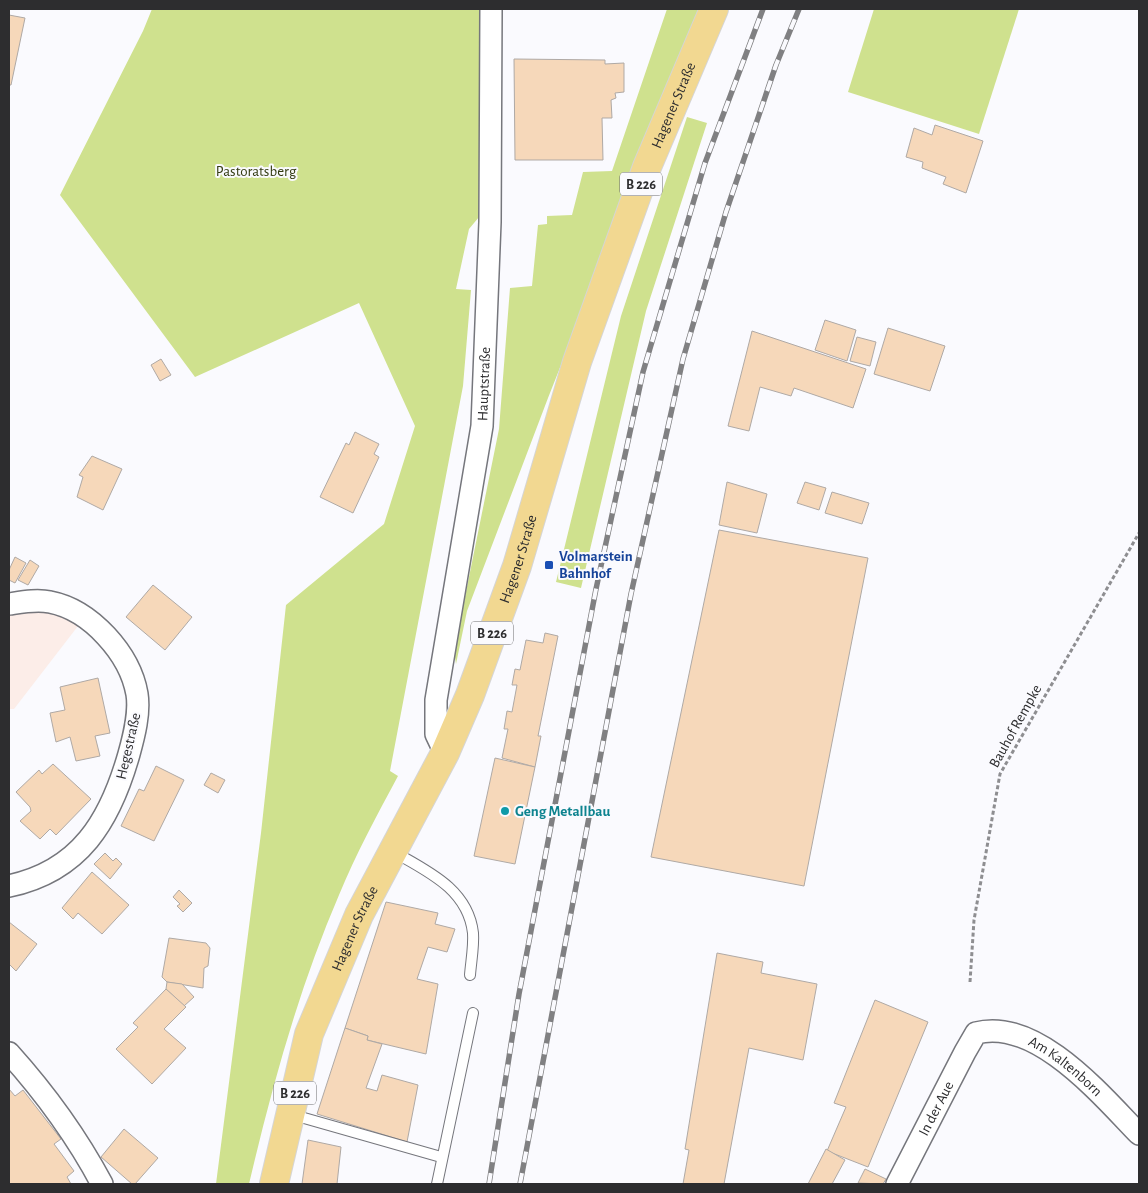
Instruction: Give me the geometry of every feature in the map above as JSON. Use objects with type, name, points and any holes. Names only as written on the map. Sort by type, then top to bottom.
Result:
[{"type":"main road","name":"Hagener Straße","points":[[274,1184],[309,1034],[359,915],[445,753],[470,695],[517,566],[574,372],[599,300],[647,167],[714,9]]},
{"type":"street","name":"Hauptstraße","points":[[445,753],[436,734],[436,700],[482,426],[490,222],[491,9]]},
{"type":"street","name":"Hegestraße","points":[[9,604],[29,601],[50,602],[89,620],[116,650],[128,667],[137,697],[131,747],[123,775],[94,834],[64,864],[36,878],[9,886]]},
{"type":"street","name":"Am Kaltenborn","points":[[976,1033],[988,1030],[1004,1031],[1031,1040],[1080,1074],[1139,1134]]},
{"type":"street","name":"In der Aue","points":[[897,1184],[976,1033]]},
{"type":"street","points":[[9,1053],[62,1118],[102,1184]]},
{"type":"lane","points":[[393,851],[443,880],[457,894],[466,908],[473,935],[470,975]]},
{"type":"lane","points":[[437,1184],[441,1157],[473,1013]]},
{"type":"lane","points":[[289,1114],[441,1157]]},
{"type":"path","name":"Bauhof Rempke","points":[[970,982],[974,920],[1000,774],[1139,533]]},
{"type":"shaded area","points":[[12,601],[71,620],[78,626],[14,709],[9,709],[9,602]]},
{"type":"green space","name":"Pastoratsberg","points":[[152,9],[480,9],[479,217],[469,229],[456,289],[471,290],[463,386],[390,771],[398,776],[352,865],[311,966],[277,1074],[249,1184],[216,1184],[261,833],[286,605],[384,524],[415,426],[359,303],[195,377],[60,195],[143,31]]},
{"type":"green space","points":[[667,9],[702,9],[548,398],[467,611],[456,664],[454,651],[499,429],[510,288],[532,286],[538,225],[547,224],[547,216],[572,215],[583,172],[612,171]]},
{"type":"green space","points":[[874,9],[1019,9],[979,134],[848,92]]},
{"type":"green space","points":[[687,117],[707,123],[646,311],[581,588],[556,582],[621,316]]},
{"type":"building","points":[[9,15],[25,18],[11,85],[9,85]]},
{"type":"building","points":[[514,59],[605,60],[605,64],[624,63],[624,92],[615,93],[616,98],[611,100],[612,118],[602,118],[603,160],[515,160]]},
{"type":"building","points":[[935,125],[983,141],[966,193],[943,184],[946,177],[922,168],[923,162],[906,157],[914,128],[932,135]]},
{"type":"building","points":[[825,320],[856,330],[847,361],[815,350]]},
{"type":"building","points":[[888,328],[945,346],[930,391],[874,374]]},
{"type":"building","points":[[752,331],[866,369],[853,408],[794,388],[791,396],[760,387],[749,431],[728,426]]},
{"type":"building","points":[[857,337],[876,342],[870,366],[850,361]]},
{"type":"building","points":[[161,359],[171,375],[160,381],[151,365]]},
{"type":"building","points":[[355,432],[379,444],[374,454],[379,457],[353,513],[320,497],[346,443],[349,445]]},
{"type":"building","points":[[92,456],[122,469],[103,510],[77,497],[83,477],[79,475]]},
{"type":"building","points":[[727,482],[767,494],[757,533],[719,525]]},
{"type":"building","points":[[805,482],[826,488],[819,510],[797,503]]},
{"type":"building","points":[[832,492],[869,503],[862,524],[825,513]]},
{"type":"building","points":[[719,530],[868,558],[804,886],[651,857]]},
{"type":"building","points":[[15,557],[26,563],[15,583],[9,580],[9,570]]},
{"type":"building","points":[[30,560],[39,566],[28,585],[18,580]]},
{"type":"building","points":[[153,585],[192,617],[165,650],[126,617]]},
{"type":"building","points":[[545,633],[558,636],[538,736],[541,736],[535,767],[502,758],[508,729],[504,729],[507,711],[512,712],[517,685],[512,685],[515,669],[520,670],[526,640],[543,643]]},
{"type":"building","points":[[98,678],[110,733],[95,736],[100,756],[76,761],[70,737],[56,742],[50,713],[65,710],[60,687]]},
{"type":"building","name":"Geng Metallbau","points":[[495,758],[535,767],[515,864],[474,856]]},
{"type":"building","points":[[53,764],[91,799],[56,835],[50,829],[40,839],[20,821],[31,811],[30,807],[16,792],[39,770],[42,774]]},
{"type":"building","points":[[156,766],[184,780],[154,841],[121,826],[139,789],[144,791]]},
{"type":"building","points":[[211,773],[225,780],[218,793],[204,785]]},
{"type":"building","points":[[105,853],[113,861],[116,858],[122,864],[110,879],[94,864]]},
{"type":"building","points":[[92,872],[129,905],[102,934],[78,913],[73,919],[62,908]]},
{"type":"building","points":[[179,890],[192,903],[183,912],[177,906],[180,904],[173,897]]},
{"type":"building","points":[[386,902],[438,913],[435,924],[455,929],[447,952],[428,947],[417,979],[438,984],[426,1054],[367,1040],[368,1036],[345,1028]]},
{"type":"building","points":[[9,922],[37,944],[16,971],[9,964]]},
{"type":"building","points":[[169,938],[206,943],[210,948],[208,966],[204,968],[203,988],[167,982],[162,977]]},
{"type":"building","points":[[717,953],[763,962],[761,973],[817,984],[803,1060],[749,1048],[724,1184],[683,1184],[689,1150],[685,1149]]},
{"type":"building","points":[[167,982],[182,984],[194,997],[184,1006],[166,989]]},
{"type":"building","points":[[166,989],[186,1007],[164,1029],[186,1048],[152,1084],[116,1049],[138,1027],[133,1023]]},
{"type":"building","points":[[875,1000],[928,1022],[868,1167],[827,1151],[846,1107],[834,1103]]},
{"type":"building","points":[[345,1028],[368,1036],[367,1040],[382,1044],[366,1088],[377,1091],[382,1075],[418,1085],[407,1142],[317,1114]]},
{"type":"building","points":[[9,1089],[15,1096],[23,1090],[61,1139],[54,1144],[74,1171],[67,1177],[71,1184],[9,1184]]},
{"type":"building","points":[[124,1129],[158,1158],[135,1184],[132,1184],[101,1157]]},
{"type":"building","points":[[308,1140],[341,1147],[337,1184],[302,1184]]},
{"type":"building","points":[[826,1149],[845,1160],[832,1184],[808,1184]]},
{"type":"building","points":[[865,1169],[886,1179],[883,1184],[858,1183]]},
{"type":"railway","points":[[489,1184],[519,994],[596,589],[643,372],[705,163],[763,9]]},
{"type":"railway","points":[[520,1184],[631,594],[683,359],[726,212],[776,65],[799,9]]},
{"type":"place","name":"Volmarstein Bahnhof","points":[[549,565]]},
{"type":"place","name":"Geng Metallbau","points":[[505,811]]}]
